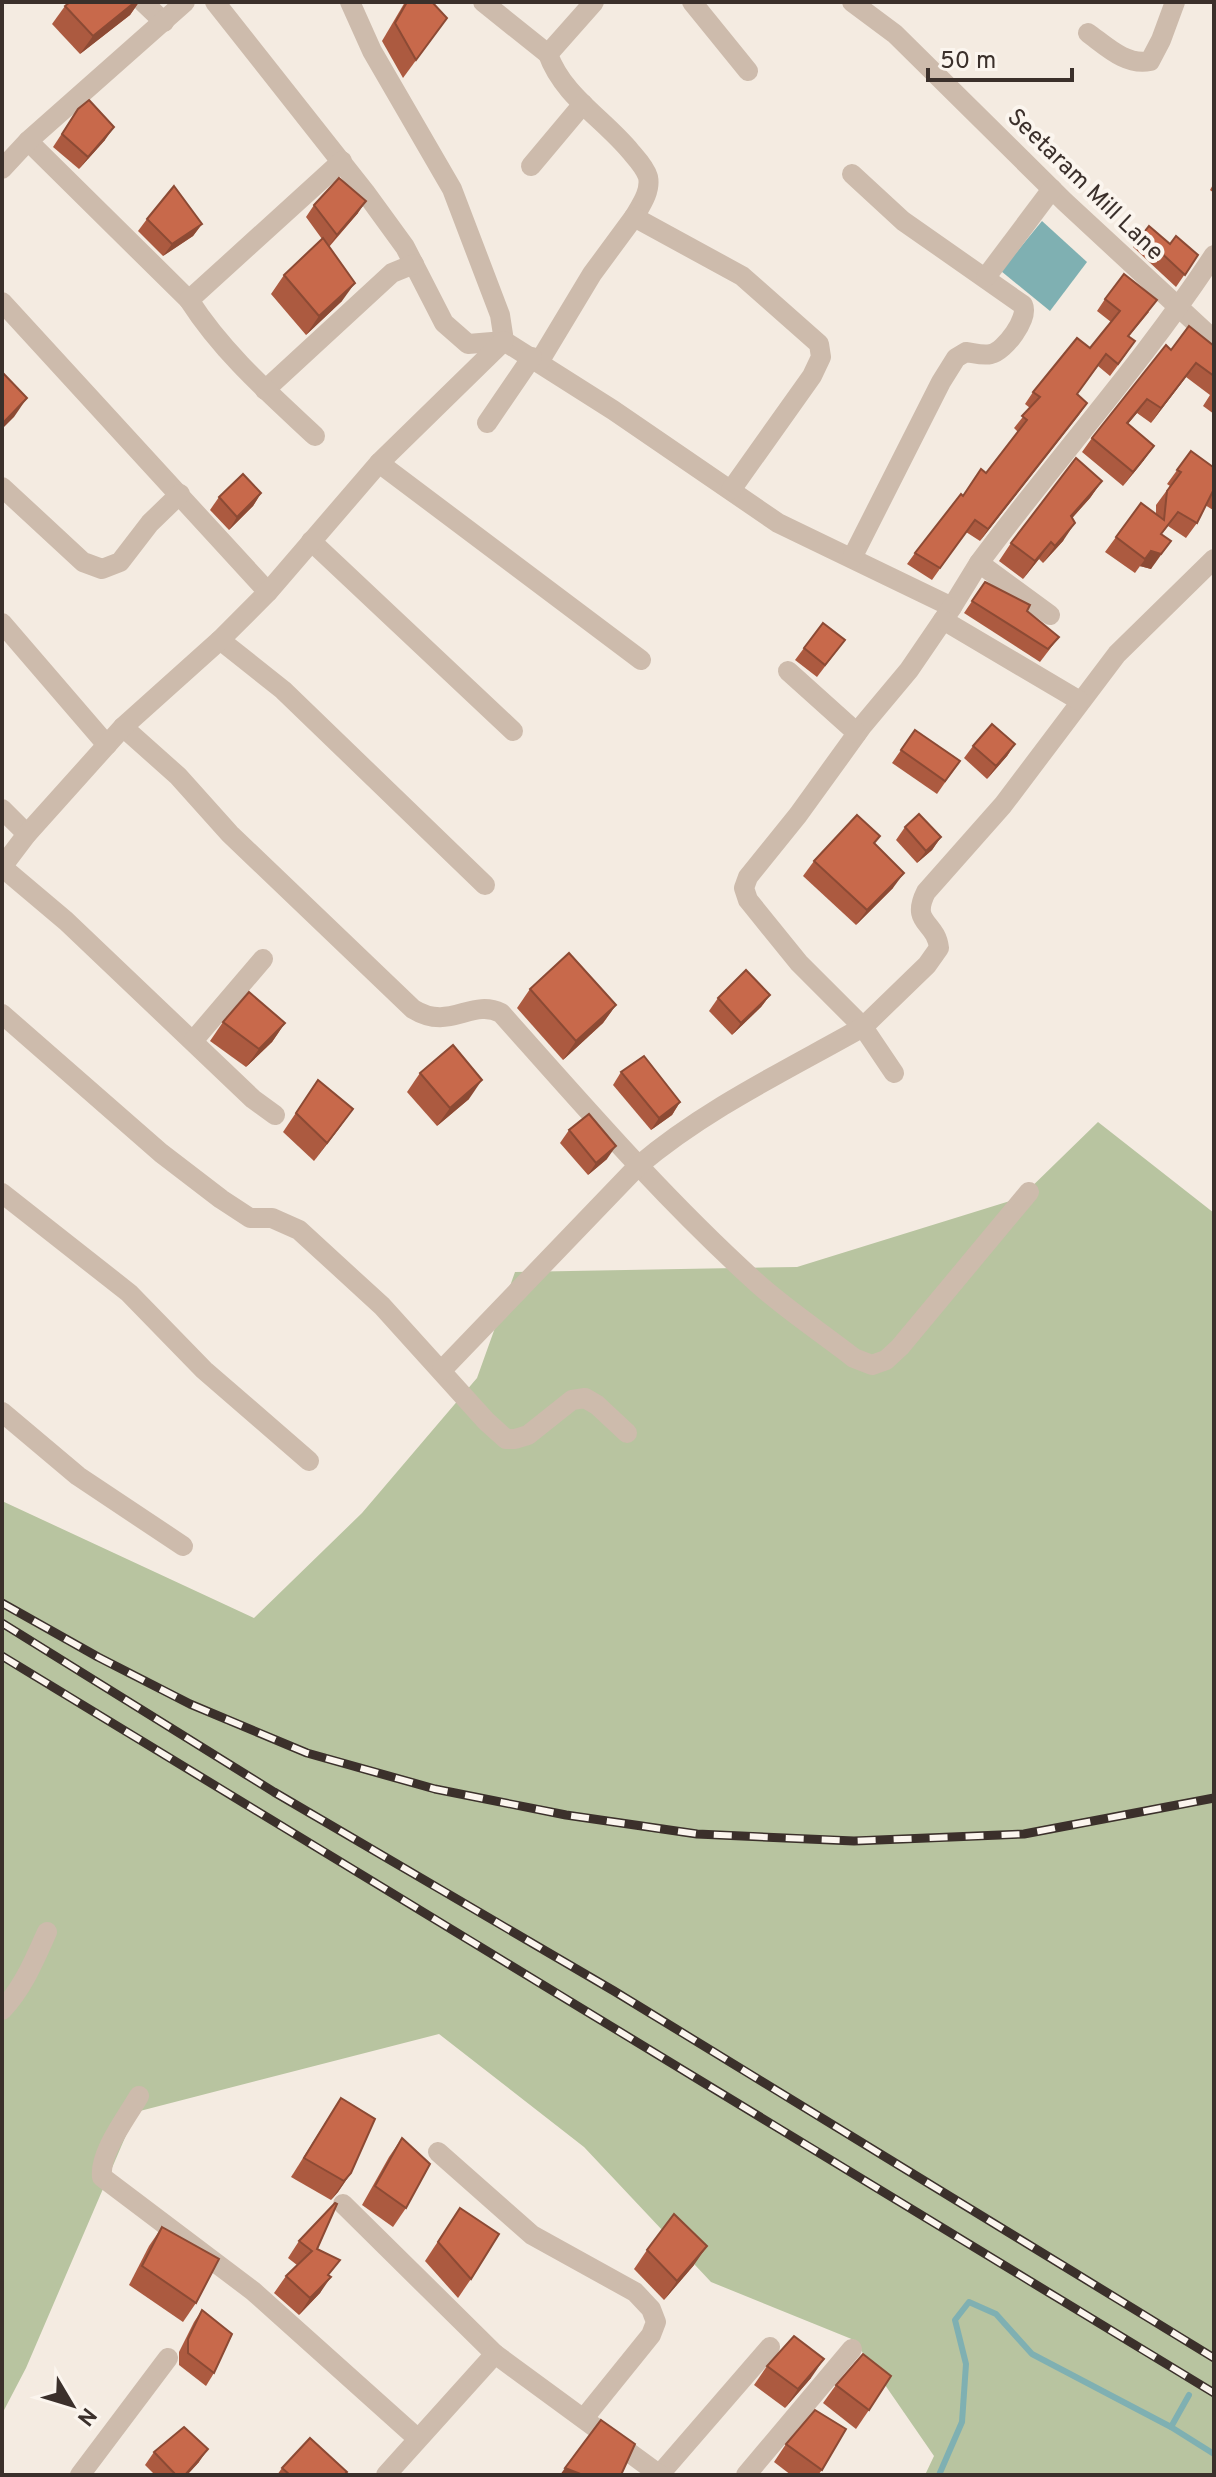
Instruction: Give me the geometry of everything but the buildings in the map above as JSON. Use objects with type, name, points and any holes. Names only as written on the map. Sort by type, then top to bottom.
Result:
[{"type":"street","points":[[143,2],[164,22]]},
{"type":"street","points":[[2,169],[28,141],[185,2]]},
{"type":"street","points":[[215,2],[342,161],[405,247],[444,323],[468,344],[504,341],[778,523],[852,558],[948,614],[1080,701]]},
{"type":"street","points":[[350,2],[372,51],[452,189],[500,315],[504,341]]},
{"type":"street","points":[[483,2],[548,54],[554,72],[566,88],[626,145],[649,179],[648,192],[634,217],[592,274],[536,360],[487,423]]},
{"type":"street","points":[[548,54],[594,2]]},
{"type":"street","points":[[692,2],[748,71]]},
{"type":"street","name":"Seetaram Mill Lane","points":[[852,2],[895,34],[1052,189],[1214,340]]},
{"type":"street","points":[[1088,33],[1120,56],[1138,64],[1150,61],[1175,2]]},
{"type":"street","points":[[531,166],[583,104]]},
{"type":"street","points":[[28,141],[189,300],[217,339],[265,390],[315,436]]},
{"type":"street","points":[[189,300],[342,161]]},
{"type":"street","points":[[852,174],[903,221],[986,277],[1023,305],[1026,311],[1024,321],[997,353],[966,352],[956,358],[852,558]]},
{"type":"street","points":[[986,277],[1052,189]]},
{"type":"street","points":[[634,217],[742,276],[819,344],[821,357],[812,376],[731,490]]},
{"type":"street","points":[[894,1073],[863,1027],[799,963],[748,900],[744,888],[748,877],[909,670],[979,563],[1179,308],[1214,255]]},
{"type":"street","points":[[265,390],[392,273],[414,264]]},
{"type":"street","points":[[2,302],[268,592]]},
{"type":"street","points":[[275,1115],[253,1099],[66,921],[2,867],[27,834],[123,727],[220,640],[268,592],[379,463],[504,341]]},
{"type":"street","points":[[379,463],[641,660]]},
{"type":"street","points":[[2,487],[83,562],[102,569],[120,562],[150,523],[180,494]]},
{"type":"street","points":[[311,541],[513,731]]},
{"type":"street","points":[[442,1370],[638,1166],[665,1143],[863,1027],[927,965],[939,948],[938,937],[920,917],[919,906],[926,892],[1003,805],[1117,654],[1214,559]]},
{"type":"street","points":[[979,563],[1050,615]]},
{"type":"street","points":[[2,623],[107,745]]},
{"type":"street","points":[[220,640],[283,690],[485,885]]},
{"type":"street","points":[[788,671],[857,733]]},
{"type":"street","points":[[123,727],[178,776],[230,834],[413,1009],[426,1017],[459,1016],[477,1008],[490,1007],[501,1013],[638,1166],[729,1256],[759,1284],[854,1358],[872,1365],[886,1360],[900,1347],[1029,1192]]},
{"type":"street","points":[[2,809],[27,834]]},
{"type":"street","points":[[193,1041],[263,959]]},
{"type":"street","points":[[2,1014],[161,1153],[221,1199],[250,1218],[272,1218],[299,1230],[382,1306],[506,1439],[528,1435],[572,1400],[585,1398],[627,1433]]},
{"type":"street","points":[[2,1193],[129,1293],[204,1370],[309,1461]]},
{"type":"street","points":[[2,1412],[78,1476],[183,1546]]},
{"type":"street","points":[[2,2010],[26,1976],[47,1932]]},
{"type":"street","points":[[139,2096],[105,2156],[102,2177],[253,2291],[417,2438]]},
{"type":"street","points":[[438,2152],[532,2235],[635,2292],[651,2309],[656,2322],[651,2335],[584,2418]]},
{"type":"street","points":[[343,2204],[495,2354],[660,2475],[770,2347]]},
{"type":"street","points":[[746,2475],[852,2349]]},
{"type":"street","points":[[386,2475],[495,2354]]},
{"type":"street","points":[[80,2475],[168,2358]]},
{"type":"green space","points":[[1098,1122],[1214,1213],[1214,2475],[925,2475],[934,2456],[854,2340],[711,2282],[584,2147],[439,2034],[136,2112],[26,2368],[2,2414],[2,1501],[254,1618],[362,1513],[477,1378],[515,1272],[797,1267],[1020,1198]]},
{"type":"water","points":[[1042,221],[1087,262],[1050,311],[1001,271]]},
{"type":"waterway","points":[[939,2475],[962,2422],[966,2364],[955,2320],[969,2302],[996,2314],[1032,2354],[1171,2427],[1214,2454]]},
{"type":"waterway","points":[[1171,2427],[1189,2395]]},
{"type":"railway","points":[[2,1603],[190,1704],[307,1753],[435,1789],[566,1815],[697,1834],[854,1841],[1024,1834],[1214,1798]]},
{"type":"railway","points":[[2,1623],[274,1792],[614,1991],[1214,2358]]},
{"type":"railway","points":[[2,1656],[1214,2393]]}]
